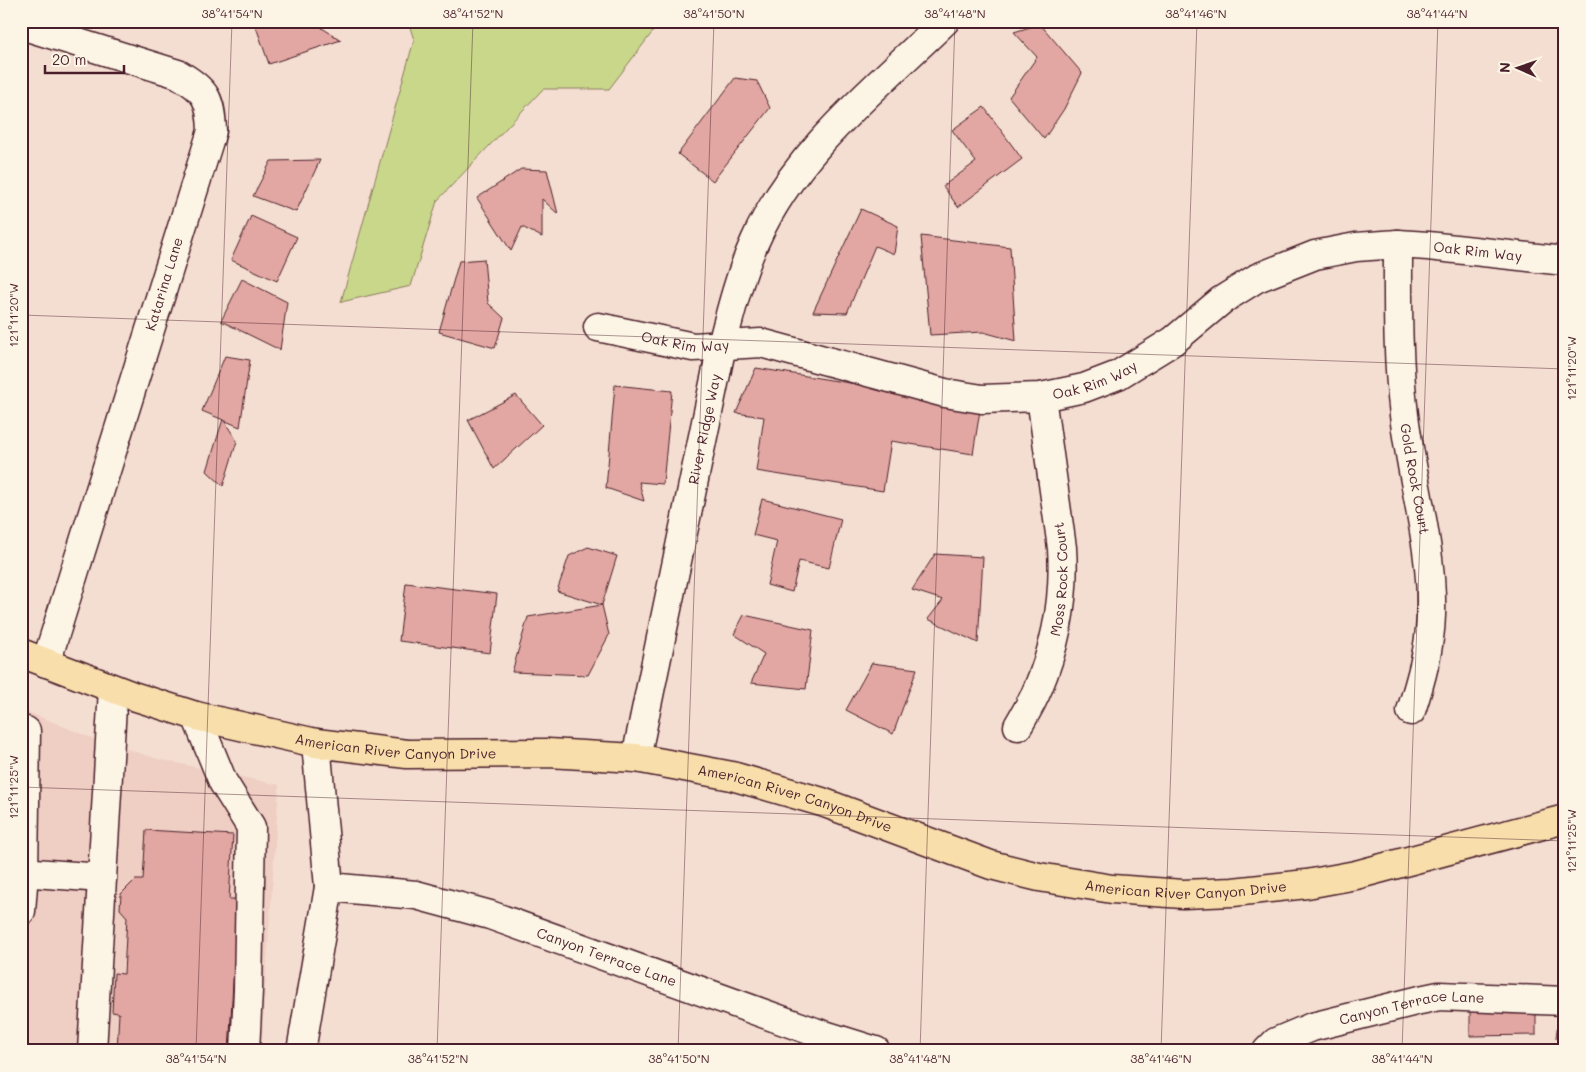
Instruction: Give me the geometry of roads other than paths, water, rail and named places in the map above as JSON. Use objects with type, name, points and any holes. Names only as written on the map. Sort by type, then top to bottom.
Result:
[{"type":"main road","name":"American River Canyon Drive","points":[[21,653],[113,689],[196,716],[316,743],[407,754],[548,753],[636,758],[732,776],[822,802],[998,867],[1039,877],[1112,890],[1184,894],[1233,892],[1307,884],[1356,874],[1565,819]]},
{"type":"street","name":"River Ridge Way","points":[[636,758],[732,301],[755,240],[776,202],[801,166],[829,132],[945,21]]},
{"type":"street","name":"Katarina Lane","points":[[21,25],[178,74],[195,84],[208,99],[212,111],[212,131],[46,663]]},
{"type":"street","name":"Oak Rim Way","points":[[598,327],[693,347],[760,343],[954,394],[991,399],[1041,397],[1084,388],[1118,375],[1173,341],[1222,300],[1257,278],[1315,255],[1348,248],[1398,244],[1565,261]]},
{"type":"street","name":"Gold Rock Court","points":[[1398,244],[1398,334],[1404,415],[1430,574],[1431,616],[1426,657],[1411,711]]},
{"type":"street","name":"Moss Rock Court","points":[[1018,726],[1037,690],[1052,651],[1060,610],[1063,568],[1062,548],[1041,397]]},
{"type":"street","points":[[92,1051],[113,689]]},
{"type":"street","points":[[196,716],[223,782],[251,827],[245,1051]]},
{"type":"street","points":[[21,911],[26,732]]},
{"type":"street","points":[[301,1051],[329,887],[316,743]]},
{"type":"street","points":[[23,872],[102,878]]},
{"type":"street","name":"Canyon Terrace Lane","points":[[329,887],[416,895],[490,915],[815,1032],[876,1051]]},
{"type":"street","name":"Canyon Terrace Lane","points":[[1267,1051],[1276,1042],[1312,1027],[1439,996],[1565,1000]]}]
